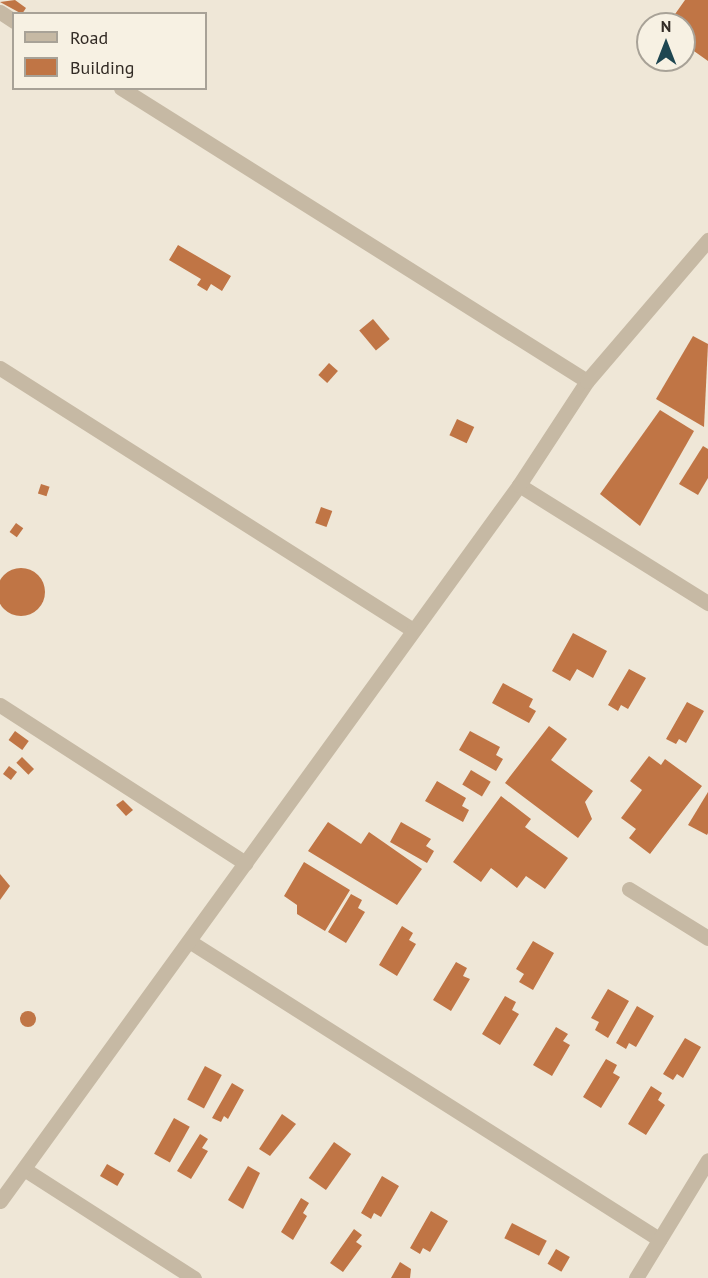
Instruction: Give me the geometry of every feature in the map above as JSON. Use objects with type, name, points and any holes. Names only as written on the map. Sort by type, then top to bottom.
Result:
[{"type":"street","points":[[124,90],[587,381]]},
{"type":"street","points":[[0,1201],[411,629],[519,485],[587,381],[703,256],[708,240]]},
{"type":"street","points":[[0,369],[411,629]]},
{"type":"street","points":[[519,485],[708,603]]},
{"type":"street","points":[[0,705],[245,863]]},
{"type":"street","points":[[629,889],[708,938]]},
{"type":"street","points":[[189,941],[659,1239]]},
{"type":"street","points":[[636,1278],[708,1160]]},
{"type":"street","points":[[24,1169],[194,1278]]},
{"type":"building","points":[[15,0],[26,8],[23,12],[18,12],[0,2]]},
{"type":"building","points":[[685,0],[708,0],[708,61],[696,52],[696,12],[676,12]]},
{"type":"building","points":[[178,245],[231,276],[222,291],[211,284],[207,291],[197,285],[201,279],[169,260]]},
{"type":"building","points":[[373,319],[390,339],[376,350],[359,331]]},
{"type":"building","points":[[693,336],[708,344],[704,427],[656,399]]},
{"type":"building","points":[[329,363],[338,371],[327,383],[318,375]]},
{"type":"building","points":[[660,410],[694,431],[640,526],[600,494]]},
{"type":"building","points":[[457,419],[474,427],[467,443],[449,435]]},
{"type":"building","points":[[703,446],[708,449],[708,478],[698,495],[679,484]]},
{"type":"building","points":[[41,484],[50,487],[46,496],[38,494]]},
{"type":"building","points":[[321,507],[332,511],[326,527],[315,523]]},
{"type":"building","points":[[16,523],[23,528],[17,537],[10,532]]},
{"type":"building","points":[[21,568],[34,572],[41,579],[45,592],[41,605],[30,614],[21,616],[12,614],[4,609],[-1,601],[-1,583],[4,575],[12,570]]},
{"type":"building","points":[[573,633],[607,651],[593,678],[577,669],[570,681],[552,671]]},
{"type":"building","points":[[629,669],[646,678],[628,709],[621,705],[618,711],[608,705]]},
{"type":"building","points":[[503,683],[533,699],[529,707],[536,711],[529,723],[492,703]]},
{"type":"building","points":[[687,702],[704,711],[686,743],[679,739],[676,744],[666,739]]},
{"type":"building","points":[[549,726],[567,739],[551,760],[593,791],[585,802],[592,819],[578,838],[505,783]]},
{"type":"building","points":[[15,731],[29,741],[22,750],[9,740]]},
{"type":"building","points":[[470,731],[500,747],[496,755],[503,759],[496,771],[459,750]]},
{"type":"building","points":[[649,756],[661,765],[665,759],[702,786],[650,854],[629,838],[636,829],[621,818],[642,790],[630,781]]},
{"type":"building","points":[[22,757],[34,769],[28,775],[16,763]]},
{"type":"building","points":[[9,766],[17,772],[11,780],[3,774]]},
{"type":"building","points":[[471,770],[491,782],[482,796],[462,785]]},
{"type":"building","points":[[437,781],[466,798],[462,806],[469,810],[463,822],[425,801]]},
{"type":"building","points":[[708,792],[708,833],[707,835],[688,825]]},
{"type":"building","points":[[501,796],[531,819],[525,827],[568,858],[545,889],[526,876],[517,888],[491,868],[481,882],[453,862]]},
{"type":"building","points":[[123,800],[133,810],[126,816],[116,805]]},
{"type":"building","points":[[328,822],[361,844],[369,832],[422,869],[397,905],[308,851]]},
{"type":"building","points":[[401,822],[431,839],[426,846],[434,851],[427,863],[390,842]]},
{"type":"building","points":[[304,862],[350,890],[325,931],[297,914],[297,905],[284,896]]},
{"type":"building","points":[[0,874],[10,886],[0,900]]},
{"type":"building","points":[[351,894],[362,900],[358,908],[365,912],[346,943],[328,932]]},
{"type":"building","points":[[402,926],[413,933],[409,940],[416,944],[397,976],[379,965]]},
{"type":"building","points":[[533,941],[554,953],[533,990],[519,982],[524,974],[516,969]]},
{"type":"building","points":[[456,962],[467,968],[463,976],[470,979],[451,1011],[433,1000]]},
{"type":"building","points":[[608,989],[629,1001],[608,1038],[595,1030],[599,1022],[591,1018]]},
{"type":"building","points":[[505,996],[516,1002],[512,1010],[519,1014],[500,1045],[482,1034]]},
{"type":"building","points":[[637,1006],[654,1016],[636,1047],[629,1043],[626,1049],[616,1043]]},
{"type":"building","points":[[25,1011],[31,1011],[36,1019],[34,1025],[25,1027],[20,1022],[20,1016]]},
{"type":"building","points":[[556,1027],[568,1034],[563,1041],[570,1045],[552,1076],[533,1065]]},
{"type":"building","points":[[685,1038],[701,1047],[683,1078],[677,1074],[673,1080],[663,1074]]},
{"type":"building","points":[[606,1059],[617,1065],[613,1073],[620,1077],[601,1108],[583,1097]]},
{"type":"building","points":[[205,1066],[222,1075],[204,1108],[187,1100]]},
{"type":"building","points":[[232,1083],[244,1090],[228,1119],[224,1116],[221,1122],[212,1118]]},
{"type":"building","points":[[651,1086],[662,1093],[658,1100],[665,1105],[646,1135],[628,1124]]},
{"type":"building","points":[[282,1114],[296,1124],[270,1156],[259,1149]]},
{"type":"building","points":[[174,1118],[190,1127],[170,1163],[154,1154]]},
{"type":"building","points":[[200,1134],[208,1139],[202,1148],[208,1151],[191,1179],[177,1171]]},
{"type":"building","points":[[334,1142],[351,1154],[326,1190],[309,1178]]},
{"type":"building","points":[[107,1164],[124,1174],[117,1186],[100,1176]]},
{"type":"building","points":[[248,1166],[260,1173],[243,1209],[228,1200]]},
{"type":"building","points":[[382,1176],[399,1186],[381,1217],[374,1213],[371,1219],[361,1213]]},
{"type":"building","points":[[301,1198],[309,1203],[303,1213],[307,1216],[293,1240],[281,1232]]},
{"type":"building","points":[[431,1211],[448,1221],[430,1252],[423,1248],[420,1254],[410,1248]]},
{"type":"building","points":[[512,1223],[547,1241],[539,1256],[504,1238]]},
{"type":"building","points":[[354,1229],[362,1235],[356,1242],[362,1246],[343,1272],[330,1263]]},
{"type":"building","points":[[556,1249],[570,1257],[561,1272],[548,1264]]},
{"type":"building","points":[[400,1262],[411,1269],[410,1278],[391,1278]]}]
